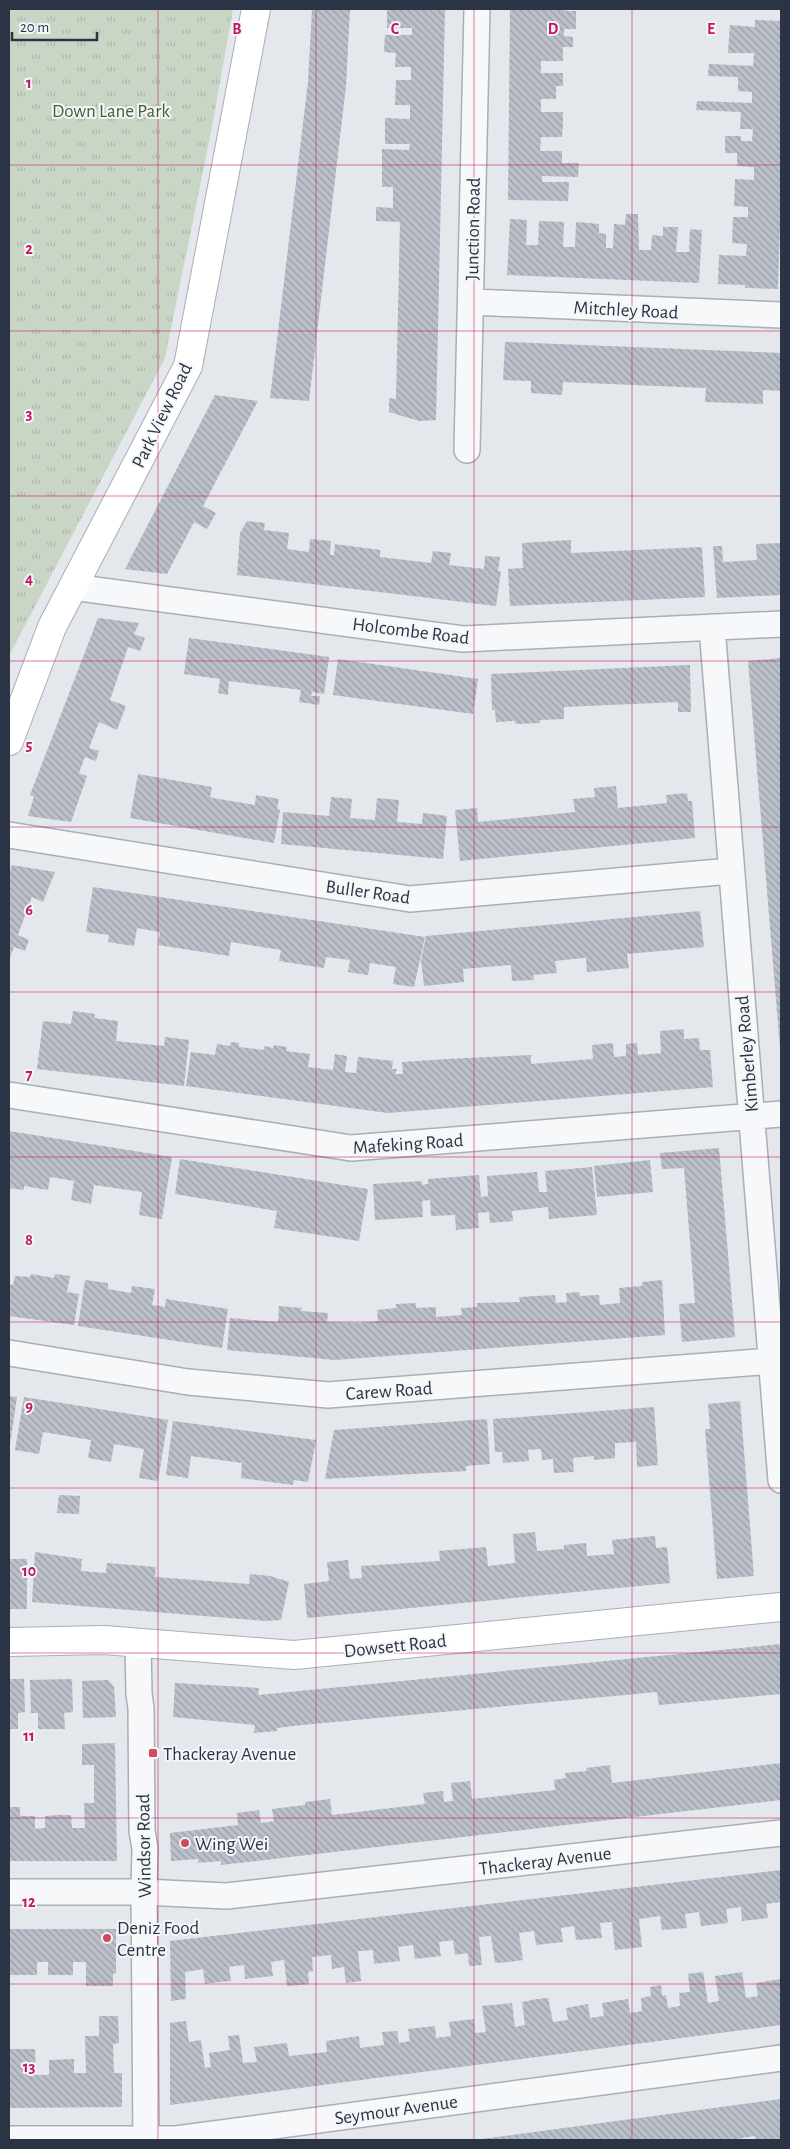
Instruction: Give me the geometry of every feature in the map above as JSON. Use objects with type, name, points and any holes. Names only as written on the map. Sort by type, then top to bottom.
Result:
[{"type":"street","name":"Park View Road","points":[[9,741],[52,627],[188,366],[256,9]]},
{"type":"street","name":"Junction Road","points":[[467,450],[477,9]]},
{"type":"street","name":"Mitchley Road","points":[[471,302],[781,315]]},
{"type":"street","name":"Holcombe Road","points":[[72,587],[463,639],[781,624]]},
{"type":"street","name":"Kimberley Road","points":[[712,627],[781,1480]]},
{"type":"street","name":"Buller Road","points":[[9,835],[410,898],[731,872]]},
{"type":"street","name":"Mafeking Road","points":[[9,1095],[351,1148],[781,1114]]},
{"type":"street","name":"Carew Road","points":[[9,1353],[188,1382],[328,1395],[772,1362]]},
{"type":"street","name":"Dowsett Road","points":[[9,1642],[104,1640],[294,1655],[781,1607]]},
{"type":"street","name":"Windsor Road","points":[[138,1643],[141,1708],[142,1831],[146,1848],[144,1892],[146,2139]]},
{"type":"street","name":"Thackeray Avenue","points":[[9,1892],[144,1892],[227,1896],[781,1832]]},
{"type":"street","name":"Seymour Avenue","points":[[9,2139],[202,2138],[781,2058]]},
{"type":"green space","name":"Down Lane Park","points":[[9,9],[233,9],[212,127],[165,358],[9,656]]},
{"type":"building","points":[[312,9],[350,9],[346,86],[309,401],[270,398],[308,82]]},
{"type":"building","points":[[387,9],[445,9],[436,420],[419,421],[389,412],[389,398],[396,399],[400,222],[376,221],[376,207],[393,208],[393,187],[382,187],[382,149],[409,150],[410,144],[385,144],[385,118],[410,119],[410,105],[395,105],[396,80],[411,80],[411,67],[395,67],[396,53],[384,52],[385,35],[412,35],[412,28],[387,28]]},
{"type":"building","points":[[510,9],[565,9],[565,11],[576,11],[576,29],[564,29],[564,36],[573,37],[573,47],[563,47],[563,61],[541,61],[541,73],[563,73],[563,86],[556,86],[556,99],[541,99],[541,112],[563,112],[563,124],[562,137],[541,137],[540,151],[562,151],[562,163],[579,163],[578,177],[542,176],[542,182],[569,182],[568,201],[508,200]]},
{"type":"building","points":[[755,20],[781,21],[781,195],[778,289],[745,288],[745,285],[718,284],[719,255],[746,256],[747,244],[732,243],[733,217],[748,217],[748,207],[734,206],[735,179],[754,180],[754,167],[737,166],[737,153],[725,153],[725,136],[741,136],[741,141],[752,141],[753,129],[740,129],[741,112],[696,110],[697,101],[752,103],[752,92],[738,91],[738,77],[708,76],[709,64],[753,66],[754,53],[728,53],[730,25],[755,27]]},
{"type":"building","points":[[626,214],[638,214],[639,250],[651,250],[652,235],[663,236],[663,227],[678,227],[676,252],[689,252],[690,229],[702,230],[699,283],[507,275],[510,219],[527,220],[526,245],[538,245],[539,221],[564,222],[563,247],[575,247],[576,222],[599,224],[599,233],[606,234],[606,248],[613,248],[614,224],[625,225]]},
{"type":"building","points":[[505,342],[781,353],[781,391],[763,390],[763,404],[705,402],[706,388],[563,382],[562,395],[531,393],[531,381],[503,380]]},
{"type":"building","points":[[215,395],[258,401],[203,506],[216,513],[207,529],[194,522],[167,574],[125,569]]},
{"type":"building","points":[[247,521],[265,523],[264,530],[289,533],[287,549],[309,552],[310,539],[331,541],[330,555],[334,555],[335,544],[380,550],[380,557],[431,563],[433,551],[451,553],[449,565],[484,569],[485,556],[500,557],[498,571],[501,571],[496,606],[237,575],[240,533]]},
{"type":"building","points":[[571,540],[571,553],[702,547],[705,597],[510,606],[508,569],[523,568],[522,543]]},
{"type":"building","points":[[781,543],[781,595],[717,598],[713,546],[722,546],[723,562],[757,560],[756,544]]},
{"type":"building","points":[[98,618],[139,623],[134,634],[145,638],[140,651],[128,647],[110,700],[126,706],[117,730],[99,722],[89,748],[99,751],[96,761],[85,757],[79,773],[87,776],[71,822],[28,816],[34,797],[30,795]]},
{"type":"building","points":[[189,638],[329,657],[324,694],[312,692],[311,696],[320,696],[319,705],[299,702],[301,690],[229,681],[228,695],[218,693],[220,679],[184,674]]},
{"type":"building","points":[[781,658],[781,1048],[780,1048],[748,661]]},
{"type":"building","points":[[338,659],[478,679],[473,714],[333,695]]},
{"type":"building","points":[[690,665],[691,712],[678,712],[678,702],[564,707],[564,719],[540,720],[540,723],[515,724],[515,721],[496,722],[495,710],[492,710],[491,674]]},
{"type":"building","points":[[138,774],[212,787],[210,797],[213,798],[255,805],[256,795],[279,799],[277,809],[280,810],[274,843],[130,818]]},
{"type":"building","points":[[616,786],[618,808],[667,803],[666,795],[687,793],[688,801],[692,801],[695,838],[460,861],[455,810],[477,808],[478,822],[575,812],[573,799],[595,797],[594,788]]},
{"type":"building","points":[[331,797],[352,799],[350,818],[375,820],[377,798],[399,800],[397,822],[422,824],[423,813],[447,816],[443,859],[281,844],[283,812],[329,816]]},
{"type":"building","points":[[12,865],[55,872],[43,902],[32,897],[27,910],[18,935],[29,940],[25,951],[14,947],[9,960],[9,874]]},
{"type":"building","points":[[93,887],[425,937],[414,987],[393,984],[396,967],[370,963],[368,975],[348,972],[350,960],[326,957],[324,968],[279,961],[281,950],[231,942],[229,956],[158,945],[160,932],[137,928],[134,946],[108,942],[109,935],[86,932]]},
{"type":"building","points":[[700,911],[704,947],[627,954],[629,968],[587,972],[586,958],[583,958],[555,961],[557,973],[533,975],[534,980],[512,981],[511,965],[463,969],[464,982],[424,986],[421,960],[426,936]]},
{"type":"building","points":[[73,1011],[95,1014],[94,1018],[118,1021],[116,1041],[164,1046],[165,1037],[189,1040],[184,1086],[37,1069],[43,1021],[71,1024]]},
{"type":"building","points":[[684,1029],[684,1039],[699,1038],[700,1050],[710,1050],[713,1087],[388,1113],[186,1086],[191,1052],[215,1055],[217,1044],[230,1046],[231,1042],[239,1043],[239,1047],[264,1050],[264,1046],[273,1048],[274,1045],[287,1047],[286,1051],[310,1054],[308,1067],[333,1070],[335,1054],[347,1056],[345,1072],[356,1073],[358,1057],[393,1061],[392,1069],[397,1069],[395,1074],[403,1074],[402,1062],[531,1055],[531,1064],[593,1059],[592,1045],[613,1043],[614,1057],[626,1056],[626,1044],[637,1043],[638,1055],[661,1053],[660,1031]]},
{"type":"building","points":[[9,1131],[172,1157],[162,1219],[139,1215],[142,1192],[94,1185],[91,1204],[71,1200],[74,1181],[50,1177],[48,1190],[24,1186],[24,1190],[9,1188]]},
{"type":"building","points":[[719,1148],[735,1337],[682,1342],[679,1304],[695,1303],[684,1168],[662,1169],[660,1153]]},
{"type":"building","points":[[180,1159],[368,1189],[359,1241],[274,1228],[277,1211],[175,1194]]},
{"type":"building","points":[[650,1160],[653,1192],[597,1197],[594,1166]]},
{"type":"building","points":[[592,1167],[597,1215],[549,1219],[548,1207],[512,1211],[513,1221],[490,1223],[489,1212],[478,1213],[479,1228],[456,1230],[455,1215],[431,1216],[430,1200],[422,1201],[423,1217],[375,1220],[373,1184],[422,1181],[422,1185],[428,1184],[428,1179],[479,1175],[481,1197],[488,1196],[487,1176],[537,1172],[539,1192],[547,1192],[545,1171]]},
{"type":"building","points":[[31,1274],[54,1278],[55,1274],[70,1276],[67,1292],[79,1294],[74,1325],[9,1316],[9,1284],[13,1285],[15,1276],[30,1277]]},
{"type":"building","points":[[85,1280],[108,1283],[108,1289],[131,1293],[132,1286],[155,1289],[152,1305],[165,1307],[166,1299],[228,1309],[222,1348],[78,1326]]},
{"type":"building","points":[[662,1280],[665,1335],[335,1360],[227,1350],[230,1318],[278,1322],[279,1306],[302,1308],[301,1311],[328,1313],[327,1322],[359,1323],[378,1321],[377,1310],[396,1308],[396,1304],[416,1303],[416,1308],[436,1307],[436,1317],[462,1315],[461,1308],[477,1307],[477,1303],[520,1302],[519,1297],[555,1295],[556,1303],[567,1302],[566,1293],[579,1292],[580,1296],[599,1295],[600,1305],[620,1303],[619,1288],[642,1286],[642,1282]]},
{"type":"building","points":[[9,1396],[17,1397],[10,1445],[9,1445]]},
{"type":"building","points":[[24,1397],[168,1420],[158,1481],[139,1478],[144,1449],[114,1444],[111,1462],[88,1458],[91,1440],[43,1432],[39,1454],[15,1450]]},
{"type":"building","points":[[740,1401],[754,1576],[717,1579],[705,1429],[710,1429],[708,1404]]},
{"type":"building","points":[[654,1407],[658,1465],[637,1467],[636,1442],[615,1443],[615,1458],[594,1460],[594,1456],[573,1458],[574,1472],[554,1473],[553,1459],[542,1460],[541,1449],[528,1450],[529,1461],[503,1463],[502,1452],[495,1452],[493,1419]]},
{"type":"building","points":[[487,1419],[490,1464],[466,1466],[466,1471],[325,1479],[334,1430]]},
{"type":"building","points":[[173,1421],[316,1440],[308,1482],[294,1480],[293,1485],[241,1478],[242,1463],[191,1456],[188,1478],[166,1475]]},
{"type":"building","points":[[59,1495],[80,1496],[79,1514],[57,1513]]},
{"type":"building","points":[[535,1532],[537,1551],[564,1549],[564,1545],[586,1543],[587,1556],[614,1554],[612,1540],[655,1536],[656,1548],[667,1547],[670,1583],[307,1618],[304,1584],[329,1581],[327,1562],[348,1560],[350,1579],[362,1578],[361,1566],[440,1561],[439,1551],[486,1547],[488,1566],[515,1563],[513,1534]]},
{"type":"building","points":[[35,1552],[82,1559],[81,1571],[106,1573],[107,1563],[156,1567],[155,1577],[249,1584],[250,1574],[270,1576],[289,1582],[281,1620],[266,1621],[32,1602]]},
{"type":"building","points":[[9,1559],[27,1559],[27,1609],[9,1609]]},
{"type":"building","points":[[781,1644],[781,1694],[659,1705],[657,1692],[302,1725],[277,1728],[277,1731],[254,1733],[255,1725],[173,1717],[175,1683],[259,1688],[258,1695]]},
{"type":"building","points":[[9,1679],[24,1679],[25,1712],[18,1713],[18,1729],[9,1729]]},
{"type":"building","points":[[72,1679],[73,1712],[64,1713],[65,1729],[38,1729],[38,1713],[31,1713],[30,1680]]},
{"type":"building","points":[[108,1680],[114,1687],[116,1717],[83,1718],[82,1681]]},
{"type":"building","points":[[115,1743],[117,1861],[9,1861],[9,1807],[20,1807],[20,1816],[35,1816],[35,1829],[45,1828],[45,1816],[59,1815],[71,1815],[72,1828],[85,1828],[84,1803],[94,1803],[94,1765],[82,1765],[82,1744]]},
{"type":"building","points":[[781,1763],[781,1800],[221,1865],[221,1861],[198,1863],[198,1859],[171,1861],[170,1833],[238,1825],[237,1813],[259,1810],[261,1823],[274,1821],[272,1809],[305,1805],[305,1802],[330,1799],[332,1815],[425,1804],[423,1793],[443,1791],[444,1802],[453,1801],[451,1783],[470,1781],[472,1799],[555,1790],[554,1780],[566,1778],[565,1773],[587,1771],[586,1768],[610,1765],[612,1783]]},
{"type":"building","points":[[781,1870],[781,1902],[766,1904],[768,1918],[742,1921],[741,1907],[726,1909],[728,1923],[701,1926],[699,1912],[685,1914],[687,1928],[662,1930],[660,1916],[639,1919],[642,1947],[615,1950],[612,1922],[600,1923],[602,1938],[576,1940],[574,1926],[561,1928],[563,1942],[536,1945],[534,1931],[519,1933],[523,1960],[509,1962],[495,1963],[491,1936],[479,1937],[482,1965],[469,1966],[468,1953],[455,1955],[453,1940],[439,1942],[441,1956],[415,1959],[413,1945],[398,1947],[400,1961],[374,1964],[373,1950],[358,1951],[361,1981],[346,1983],[344,1967],[332,1969],[331,1955],[312,1957],[313,1971],[308,1972],[309,1984],[301,1985],[287,1986],[284,1960],[271,1962],[273,1976],[245,1979],[244,1965],[229,1967],[231,1981],[205,1984],[203,1969],[185,1972],[186,1999],[171,2001],[170,1941]]},
{"type":"building","points":[[9,1929],[116,1929],[116,1974],[113,1973],[113,1986],[86,1986],[86,1962],[73,1962],[73,1975],[48,1975],[48,1962],[37,1962],[37,1975],[9,1975]]},
{"type":"building","points":[[703,1972],[708,2003],[719,2001],[715,1976],[742,1972],[746,1998],[758,1996],[756,1983],[781,1979],[781,2025],[170,2105],[170,2023],[186,2021],[189,2042],[201,2040],[205,2068],[211,2067],[209,2053],[230,2050],[228,2036],[239,2035],[243,2063],[257,2062],[254,2047],[287,2043],[289,2056],[327,2052],[326,2041],[359,2036],[360,2048],[384,2045],[382,2032],[397,2031],[399,2043],[410,2041],[408,2029],[435,2026],[436,2038],[451,2036],[449,2022],[474,2019],[475,2033],[486,2032],[482,2006],[512,2003],[515,2027],[525,2025],[522,2002],[548,1998],[553,2022],[568,2020],[566,2008],[588,2004],[590,2018],[604,2016],[602,2003],[628,1999],[630,2013],[642,2011],[641,1998],[651,1996],[650,1987],[661,1985],[662,1996],[666,1995],[668,2008],[680,2006],[679,1993],[690,1992],[688,1974]]},
{"type":"building","points":[[99,2016],[118,2016],[119,2043],[113,2044],[114,2073],[122,2073],[122,2107],[9,2108],[9,2049],[35,2049],[36,2075],[49,2075],[49,2060],[74,2059],[74,2073],[86,2073],[85,2036],[99,2036]]},
{"type":"building","points":[[781,2099],[781,2140],[756,2140],[755,2136],[730,2140],[474,2140]]},
{"type":"place","name":"Thackeray Avenue","points":[[153,1753]]},
{"type":"place","name":"Wing Wei","points":[[185,1843]]},
{"type":"place","name":"Deniz Food Centre","points":[[107,1938]]}]
